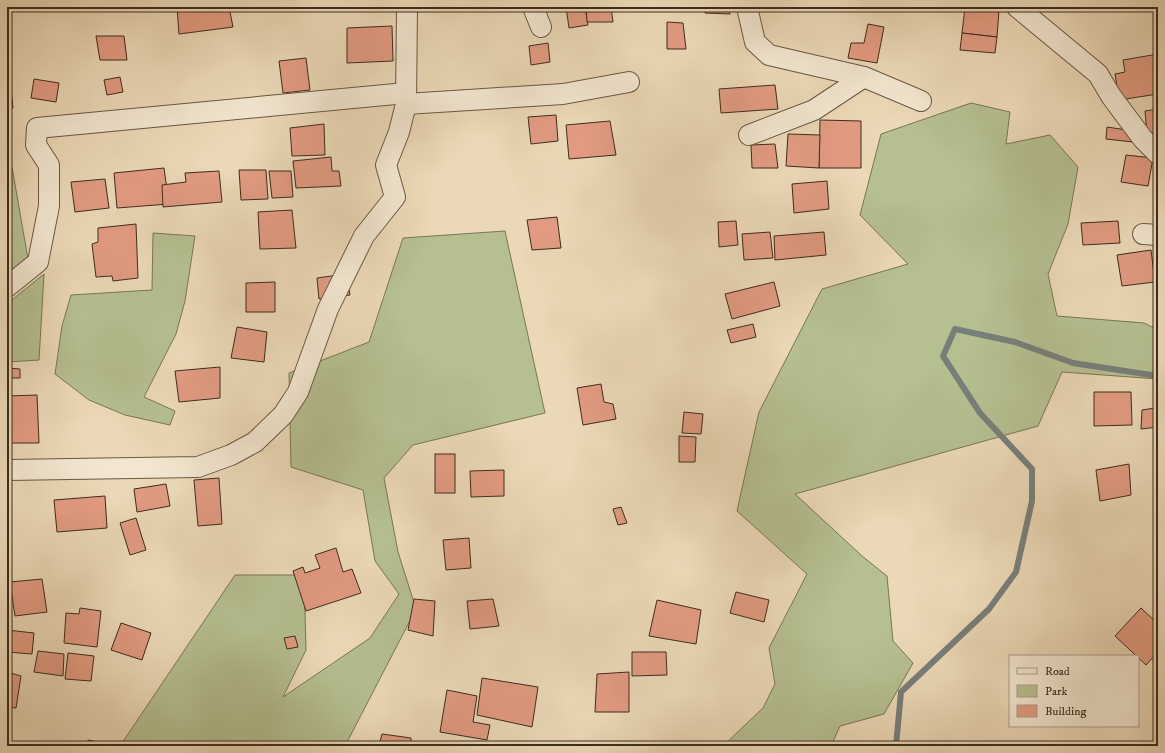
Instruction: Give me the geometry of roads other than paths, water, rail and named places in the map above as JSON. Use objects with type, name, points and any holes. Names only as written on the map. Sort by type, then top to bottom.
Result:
[{"type":"street","points":[[7,470],[198,467],[231,455],[255,442],[283,415],[298,392],[328,309],[364,236],[395,197],[386,165],[398,132],[406,99],[407,7]]},
{"type":"street","points":[[533,7],[541,27]]},
{"type":"street","points":[[746,7],[755,42],[769,55],[864,77],[921,101]]},
{"type":"street","points":[[1017,7],[1098,74],[1111,96],[1143,139],[1158,154]]},
{"type":"street","points":[[749,135],[814,110],[864,77]]},
{"type":"street","points":[[7,287],[38,262],[49,206],[49,165],[36,145],[37,128],[406,99],[563,94],[629,82]]},
{"type":"waterway","points":[[896,746],[901,692],[989,609],[1016,572],[1032,501],[1032,469],[980,413],[943,356],[955,329],[1015,342],[1073,363],[1151,375],[1158,374]]}]
